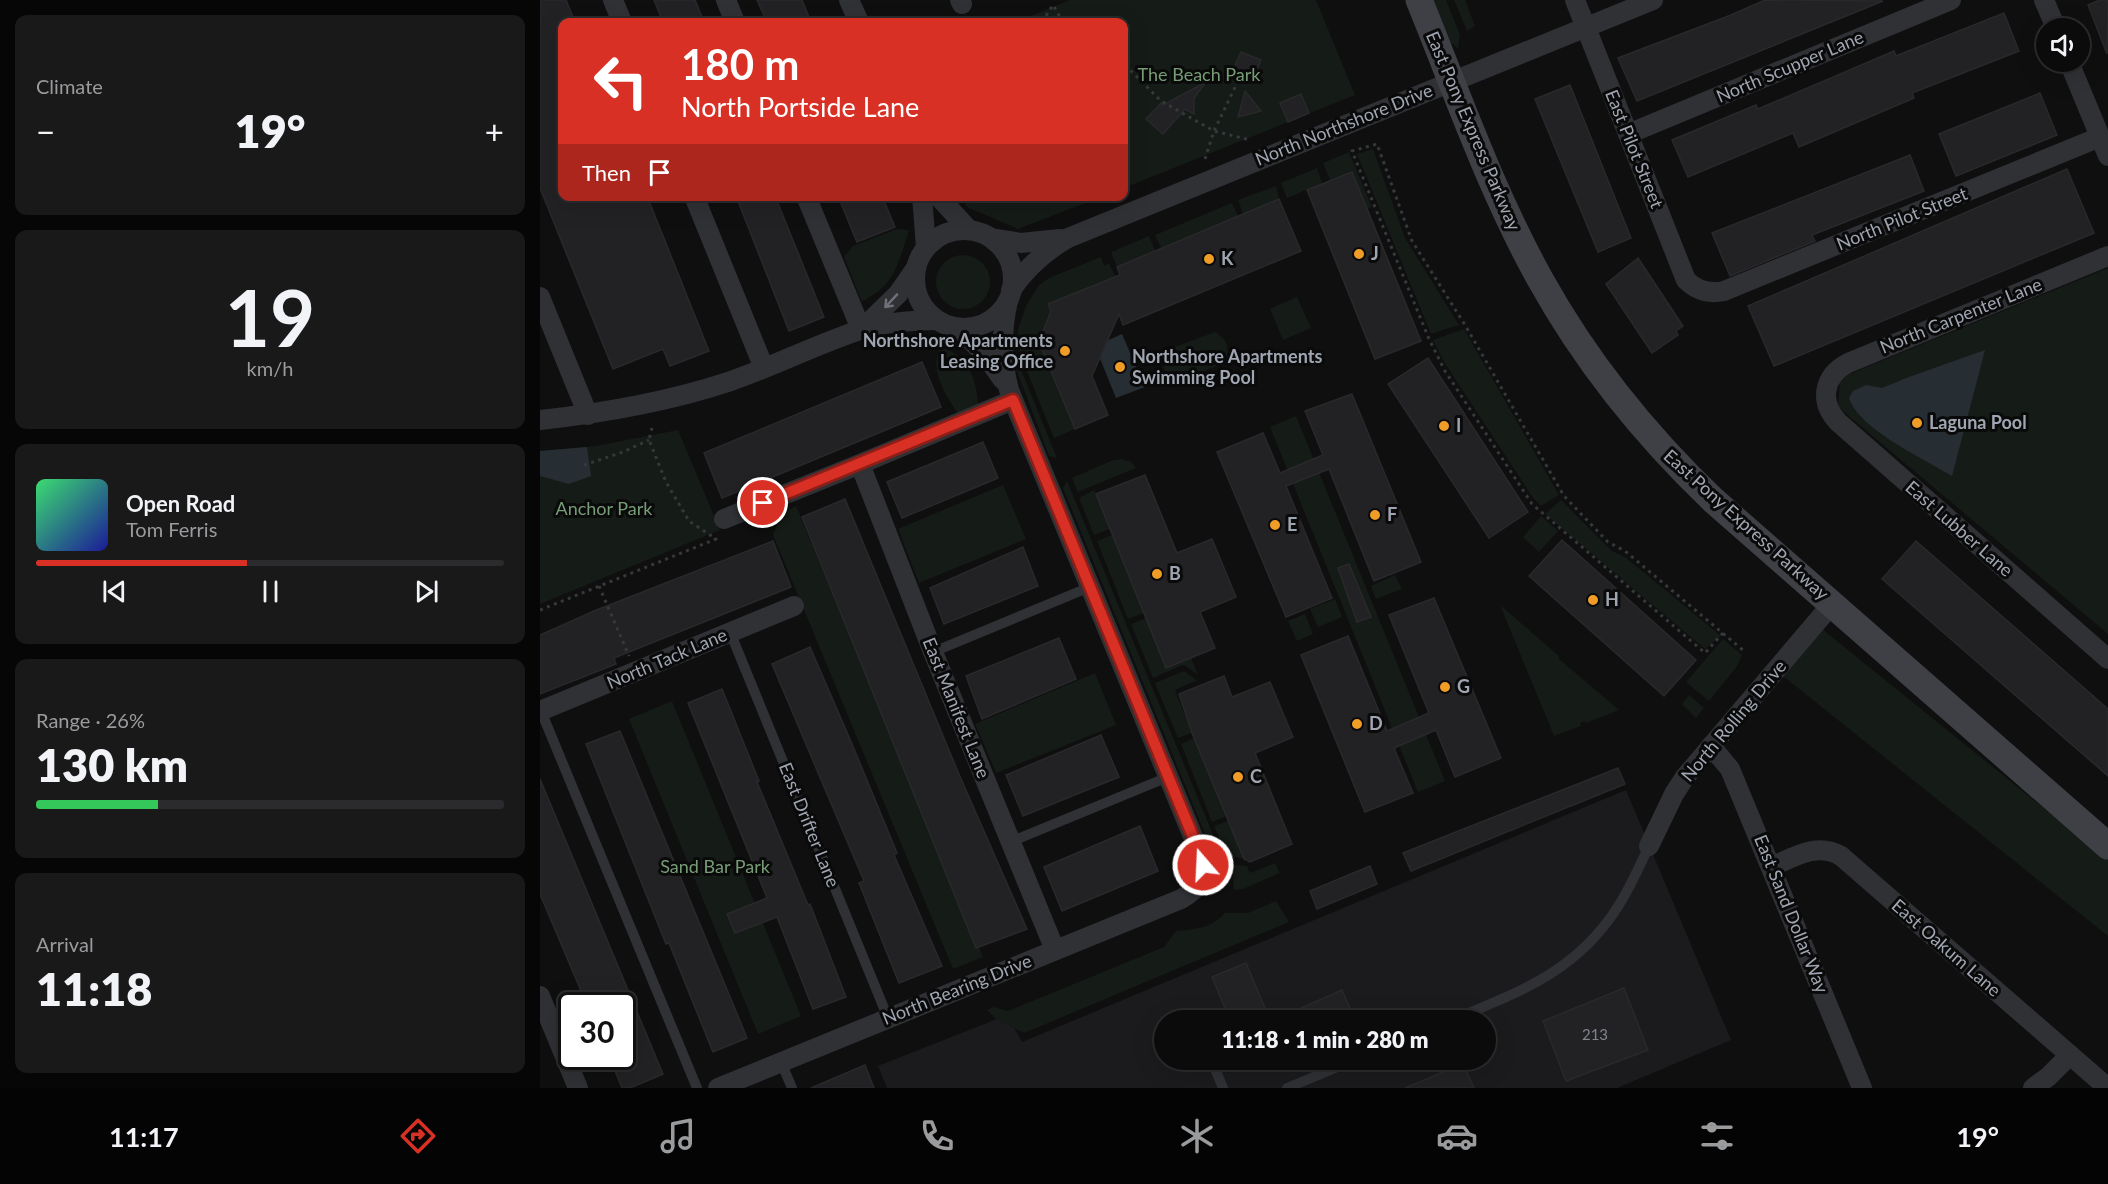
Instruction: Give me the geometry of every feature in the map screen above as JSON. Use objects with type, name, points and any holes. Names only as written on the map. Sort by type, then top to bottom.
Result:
[{"type":"main road","name":"East Pony Express Parkway","points":[[1419,0],[1522,246],[1558,310],[1603,377],[1654,441],[1713,500],[2108,846]]},
{"type":"street","points":[[613,0],[620,18]]},
{"type":"street","points":[[726,0],[733,18]]},
{"type":"street","points":[[849,0],[857,18]]},
{"type":"street","name":"East Pilot Street","points":[[1575,0],[1686,280],[1702,291]]},
{"type":"street","name":"North Northshore Drive","points":[[1010,296],[1030,266],[1048,250],[1068,238],[1653,0]]},
{"type":"street","name":"North Scupper Lane","points":[[1628,134],[1951,0]]},
{"type":"street","points":[[2044,0],[2052,18]]},
{"type":"street","points":[[2073,72],[2104,146]]},
{"type":"street","name":"North Pilot Street","points":[[1702,291],[1717,293],[1725,291],[2104,146]]},
{"type":"street","points":[[696,201],[764,368]]},
{"type":"street","points":[[809,201],[861,329]]},
{"type":"street","points":[[922,201],[927,247]]},
{"type":"street","points":[[943,201],[969,230]]},
{"type":"street","points":[[861,329],[898,294],[927,247],[935,239],[946,233],[969,230],[991,238],[1007,255],[1013,278],[1004,316],[1002,346],[1011,395]]},
{"type":"street","name":"North Northshore Drive","points":[[991,238],[1020,243],[1068,238]]},
{"type":"street","name":"North Carpenter Lane","points":[[1826,390],[1833,374],[1848,363],[2108,256]]},
{"type":"street","points":[[916,268],[915,280],[921,302],[936,320]]},
{"type":"street","points":[[540,420],[588,414],[692,392],[764,368],[861,329],[898,322],[936,320],[958,328],[970,328],[992,319],[1010,296]]},
{"type":"street","points":[[540,297],[588,414]]},
{"type":"street","points":[[958,328],[986,356],[1011,395],[1168,777]]},
{"type":"street","name":"East Lubber Lane","points":[[1826,390],[1827,408],[1838,422],[2108,659]]},
{"type":"street","points":[[724,519],[860,464],[1011,395]]},
{"type":"street","name":"East Manifest Lane","points":[[860,464],[933,652],[1054,950]]},
{"type":"street","name":"North Rolling Drive","points":[[1649,846],[1674,794],[1698,760],[1832,604]]},
{"type":"street","name":"North Tack Lane","points":[[540,711],[794,606]]},
{"type":"street","name":"East Sand Dollar Way","points":[[1711,746],[1730,769],[1862,1088]]},
{"type":"street","name":"North Bearing Drive","points":[[718,1088],[1181,899],[1195,890],[1202,874],[1201,856],[1168,777]]},
{"type":"street","name":"East Oakum Lane","points":[[1771,867],[1815,850],[1829,851],[1841,856],[2108,1088]]},
{"type":"street","points":[[540,996],[578,1088]]},
{"type":"street","points":[[2033,1088],[2048,1077],[2070,1054]]},
{"type":"lane","points":[[933,652],[1090,587]]},
{"type":"lane","name":"East Drifter Lane","points":[[730,632],[888,1018]]},
{"type":"lane","points":[[540,711],[697,1088]]},
{"type":"lane","points":[[1010,842],[1168,777]]},
{"type":"lane","points":[[1475,1010],[1531,986],[1577,955],[1606,924],[1617,908],[1649,846]]},
{"type":"lane","points":[[781,1062],[792,1088]]},
{"type":"lane","points":[[1216,1070],[1223,1088]]},
{"type":"lane","points":[[1287,1088],[1331,1070]]},
{"type":"path","points":[[1045,18],[1053,5],[1061,18]]},
{"type":"path","points":[[1128,69],[1161,101],[1214,131],[1250,140]]},
{"type":"path","points":[[1205,159],[1214,131],[1240,78]]},
{"type":"path","points":[[1723,633],[1705,653],[1532,504],[1429,339],[1352,151],[1377,144],[1412,241],[1465,325],[1564,496],[1608,542],[1625,551],[1723,633],[1744,651]]},
{"type":"path","points":[[540,610],[716,539],[689,521],[666,482],[649,440],[652,428]]},
{"type":"path","points":[[585,465],[649,440]]},
{"type":"path","points":[[599,586],[635,672]]},
{"type":"shaded area","name":"Northshore Apartments Swimming Pool","points":[[1122,334],[1145,387],[1116,398],[1095,346]]},
{"type":"shaded area","name":"Laguna Pool","points":[[1985,350],[1952,476],[1879,432],[1855,410],[1849,398],[1853,391],[1866,385],[1882,388]]},
{"type":"shaded area","points":[[587,447],[591,476],[569,484],[540,476],[540,451]]},
{"type":"shaded area","points":[[1626,790],[1731,1040],[1617,1088],[887,1088],[878,1066],[1007,1015],[1022,1042]]},
{"type":"green space","name":"The Beach Park","points":[[1070,0],[1316,0],[1355,95],[1128,186],[1128,18],[1026,18]]},
{"type":"green space","points":[[1432,0],[1446,0],[1460,35],[1458,49],[1449,41]]},
{"type":"green space","points":[[1454,0],[1465,0],[1475,26],[1467,31]]},
{"type":"green space","points":[[1373,149],[1405,238],[1459,325],[1431,334],[1357,154]]},
{"type":"green space","points":[[1349,152],[1372,207],[1367,209],[1352,172],[1330,180],[1323,163]]},
{"type":"green space","points":[[1317,168],[1322,183],[1287,198],[1281,183]]},
{"type":"green space","points":[[1276,186],[1279,199],[1243,214],[1238,200]]},
{"type":"green space","points":[[963,201],[1091,201],[1018,229],[967,207]]},
{"type":"green space","points":[[1232,203],[1238,216],[1161,248],[1155,235]]},
{"type":"green space","points":[[897,229],[909,230],[893,273],[883,287],[862,302],[844,257],[853,246]]},
{"type":"green space","points":[[1149,236],[1155,251],[1117,267],[1111,252]]},
{"type":"green space","points":[[963,255],[973,257],[982,263],[988,272],[990,282],[988,292],[982,301],[973,307],[963,309],[953,307],[944,301],[938,292],[936,282],[938,272],[944,263],[953,257]]},
{"type":"green space","points":[[1101,257],[1104,266],[1109,263],[1132,311],[1119,316],[1106,281],[1048,304],[1053,318],[1049,317],[1039,342],[1075,429],[1054,438],[1020,354],[1018,330],[1026,306],[1039,285],[1049,278]]},
{"type":"green space","points":[[2108,268],[2108,634],[1838,407],[1840,378]]},
{"type":"green space","points":[[1297,297],[1311,328],[1283,340],[1270,309]]},
{"type":"green space","points":[[1464,329],[1559,495],[1541,506],[1533,498],[1444,362],[1433,340]]},
{"type":"green space","points":[[1215,332],[1226,343],[1227,359],[1221,364],[1176,383],[1165,371],[1165,354],[1175,347]]},
{"type":"green space","points":[[940,348],[958,356],[969,369],[976,386],[978,405],[958,414],[940,382],[936,366]]},
{"type":"green space","points":[[1012,358],[1017,360],[1057,458],[1049,456]]},
{"type":"green space","points":[[1296,416],[1445,781],[1418,792],[1270,427]]},
{"type":"green space","name":"Anchor Park","points":[[678,430],[720,530],[540,604],[540,451],[596,446]]},
{"type":"green space","points":[[1122,459],[1131,462],[1136,468],[1078,492],[1072,478],[1113,460]]},
{"type":"green space","points":[[1067,481],[1228,871],[1230,886],[1224,884],[1063,488]]},
{"type":"green space","points":[[1003,485],[1026,539],[919,583],[898,529]]},
{"type":"green space","points":[[1094,490],[1110,529],[1094,535],[1079,498]]},
{"type":"green space","points":[[1561,500],[1612,551],[1625,557],[1721,636],[1705,649],[1545,514]]},
{"type":"green space","points":[[796,506],[983,957],[953,969],[773,535],[781,514]]},
{"type":"green space","points":[[1541,516],[1558,531],[1539,552],[1523,537]]},
{"type":"green space","points":[[1112,535],[1144,613],[1128,619],[1097,541]]},
{"type":"green space","points":[[1395,575],[1402,589],[1376,599],[1371,586]]},
{"type":"green space","points":[[1335,599],[1342,617],[1318,627],[1310,609]]},
{"type":"green space","points":[[1500,605],[1619,710],[1586,723],[1585,721],[1580,723],[1581,726],[1554,736]]},
{"type":"green space","points":[[1305,614],[1313,634],[1297,641],[1288,621]]},
{"type":"green space","points":[[1146,618],[1166,668],[1191,658],[1198,675],[1183,665],[1153,678],[1131,624]]},
{"type":"green space","points":[[1822,629],[2108,860],[2108,936],[1783,676]]},
{"type":"green space","points":[[1723,639],[1742,655],[1737,666],[1709,701],[1686,682]]},
{"type":"green space","points":[[1184,671],[1196,680],[1200,679],[1175,690],[1192,733],[1178,738],[1155,683]]},
{"type":"green space","points":[[1095,673],[1116,725],[996,773],[975,724]]},
{"type":"green space","points":[[1689,695],[1704,708],[1696,718],[1682,704]]},
{"type":"green space","name":"Sand Bar Park","points":[[672,701],[801,1016],[758,1034],[629,719]]},
{"type":"green space","points":[[1194,738],[1227,816],[1212,822],[1181,744]]},
{"type":"green space","points":[[1228,821],[1244,859],[1227,858],[1214,826]]},
{"type":"green space","points":[[1275,863],[1280,873],[1243,889],[1234,890],[1231,864],[1247,866],[1250,873]]},
{"type":"green space","points":[[1276,901],[1289,922],[1024,1033],[996,1019],[987,1010],[994,1007],[1008,1011],[1164,947],[1176,931],[1203,927],[1215,922],[1225,913],[1248,913]]},
{"type":"building","points":[[540,0],[566,0],[573,18],[558,18],[558,201],[649,201],[709,351],[670,366],[663,349],[613,369],[540,188]]},
{"type":"building","points":[[654,0],[695,0],[702,18],[661,18]]},
{"type":"building","points":[[757,0],[802,0],[809,18],[765,18]]},
{"type":"building","points":[[1765,0],[1883,1],[1637,101],[1618,58]]},
{"type":"building","points":[[2100,0],[2108,0],[2107,54],[2088,5]]},
{"type":"building","points":[[2004,13],[2019,51],[1912,93],[1914,98],[1799,147],[1793,133],[1688,177],[1672,140],[1756,105],[1758,109],[1894,51],[1896,56]]},
{"type":"building","points":[[1241,52],[1261,60],[1252,81],[1232,72]]},
{"type":"building","points":[[1206,82],[1194,98],[1194,114],[1185,109],[1163,134],[1146,119],[1161,103],[1163,105]]},
{"type":"building","points":[[1570,85],[1631,238],[1598,252],[1535,99]]},
{"type":"building","points":[[1245,91],[1261,111],[1238,117]]},
{"type":"building","points":[[2040,93],[2057,135],[1956,176],[1939,134]]},
{"type":"building","points":[[1301,94],[1309,113],[1288,122],[1280,103]]},
{"type":"building","points":[[1910,155],[1924,191],[1812,235],[1815,241],[1730,276],[1712,233]]},
{"type":"building","points":[[2067,169],[2094,233],[1774,366],[1748,306]]},
{"type":"building","name":"J","points":[[1352,172],[1421,341],[1375,359],[1307,190]]},
{"type":"building","points":[[1279,199],[1301,251],[1123,325],[1119,314],[1092,376],[1108,415],[1075,429],[1039,342],[1051,311],[1048,304],[1120,275],[1117,267]]},
{"type":"building","points":[[738,201],[777,201],[824,317],[789,331]]},
{"type":"building","points":[[840,201],[884,201],[895,227],[857,242]]},
{"type":"building","points":[[1638,258],[1683,326],[1676,331],[1678,335],[1652,353],[1606,284]]},
{"type":"building","name":"I","points":[[1428,358],[1528,512],[1489,538],[1388,384]]},
{"type":"building","points":[[922,362],[941,407],[722,498],[704,453]]},
{"type":"building","points":[[1352,394],[1421,562],[1374,581],[1329,469],[1286,486],[1332,598],[1286,617],[1217,452],[1263,433],[1280,473],[1323,455],[1305,411]]},
{"type":"building","points":[[983,442],[998,478],[902,518],[887,482]]},
{"type":"building","name":"B","points":[[1145,475],[1177,553],[1212,539],[1236,597],[1200,612],[1215,648],[1166,668],[1096,494]]},
{"type":"building","points":[[845,499],[958,772],[1027,929],[976,948],[802,517]]},
{"type":"building","name":"H","points":[[1562,540],[1696,660],[1664,696],[1529,576]]},
{"type":"building","points":[[773,541],[791,587],[614,658],[616,664],[540,694],[540,635],[594,611]]},
{"type":"building","points":[[1916,541],[2108,709],[2108,776],[1882,579]]},
{"type":"building","points":[[1023,547],[1038,586],[944,624],[930,588]]},
{"type":"building","points":[[1349,564],[1371,617],[1357,622],[1338,568]]},
{"type":"building","points":[[1434,598],[1501,758],[1455,777],[1436,730],[1394,748],[1413,793],[1365,812],[1301,655],[1348,636],[1387,731],[1429,713],[1389,615]]},
{"type":"building","points":[[1059,638],[1076,679],[982,719],[966,676]]},
{"type":"building","points":[[810,647],[897,853],[894,855],[942,966],[899,983],[859,883],[864,881],[772,664]]},
{"type":"building","name":"C","points":[[1224,676],[1232,697],[1270,682],[1293,737],[1255,753],[1292,844],[1250,862],[1244,859],[1192,733],[1179,694]]},
{"type":"building","points":[[722,689],[759,781],[757,782],[808,905],[810,904],[846,997],[813,1009],[777,917],[735,933],[727,914],[767,898],[688,703]]},
{"type":"building","points":[[620,731],[747,1038],[713,1052],[669,943],[666,944],[586,744]]},
{"type":"building","points":[[1101,735],[1119,777],[1023,816],[1006,775]]},
{"type":"building","points":[[1618,768],[1625,784],[1411,871],[1403,853]]},
{"type":"building","points":[[540,779],[629,992],[581,992],[540,894]]},
{"type":"building","points":[[1140,826],[1158,871],[1062,911],[1044,867]]},
{"type":"building","points":[[1370,866],[1377,884],[1317,909],[1310,891]]},
{"type":"building","points":[[1246,963],[1266,1010],[1226,1010],[1212,977]]},
{"type":"building","points":[[1624,988],[1648,1050],[1566,1081],[1543,1021]]},
{"type":"building","points":[[1342,990],[1351,1010],[1297,1010]]},
{"type":"building","points":[[636,1009],[663,1074],[630,1088],[622,1088],[615,1070],[636,1070]]},
{"type":"building","points":[[865,1065],[874,1088],[811,1088]]},
{"type":"building","points":[[1448,1070],[1466,1070],[1474,1088],[1405,1088]]},
{"type":"place","name":"J","points":[[1359,254]]},
{"type":"place","name":"K","points":[[1209,259]]},
{"type":"place","name":"Northshore Apartments Leasing Office","points":[[1065,351]]},
{"type":"place","name":"Northshore Apartments Swimming Pool","points":[[1120,367]]},
{"type":"place","name":"Laguna Pool","points":[[1917,423]]},
{"type":"place","name":"I","points":[[1444,426]]},
{"type":"place","name":"F","points":[[1375,515]]},
{"type":"place","name":"E","points":[[1275,525]]},
{"type":"place","name":"B","points":[[1157,574]]},
{"type":"place","name":"H","points":[[1593,600]]},
{"type":"place","name":"G","points":[[1445,687]]},
{"type":"place","name":"D","points":[[1357,724]]},
{"type":"place","name":"C","points":[[1238,777]]},
{"type":"route","points":[[763,503],[1013,400],[1203,865]]}]
